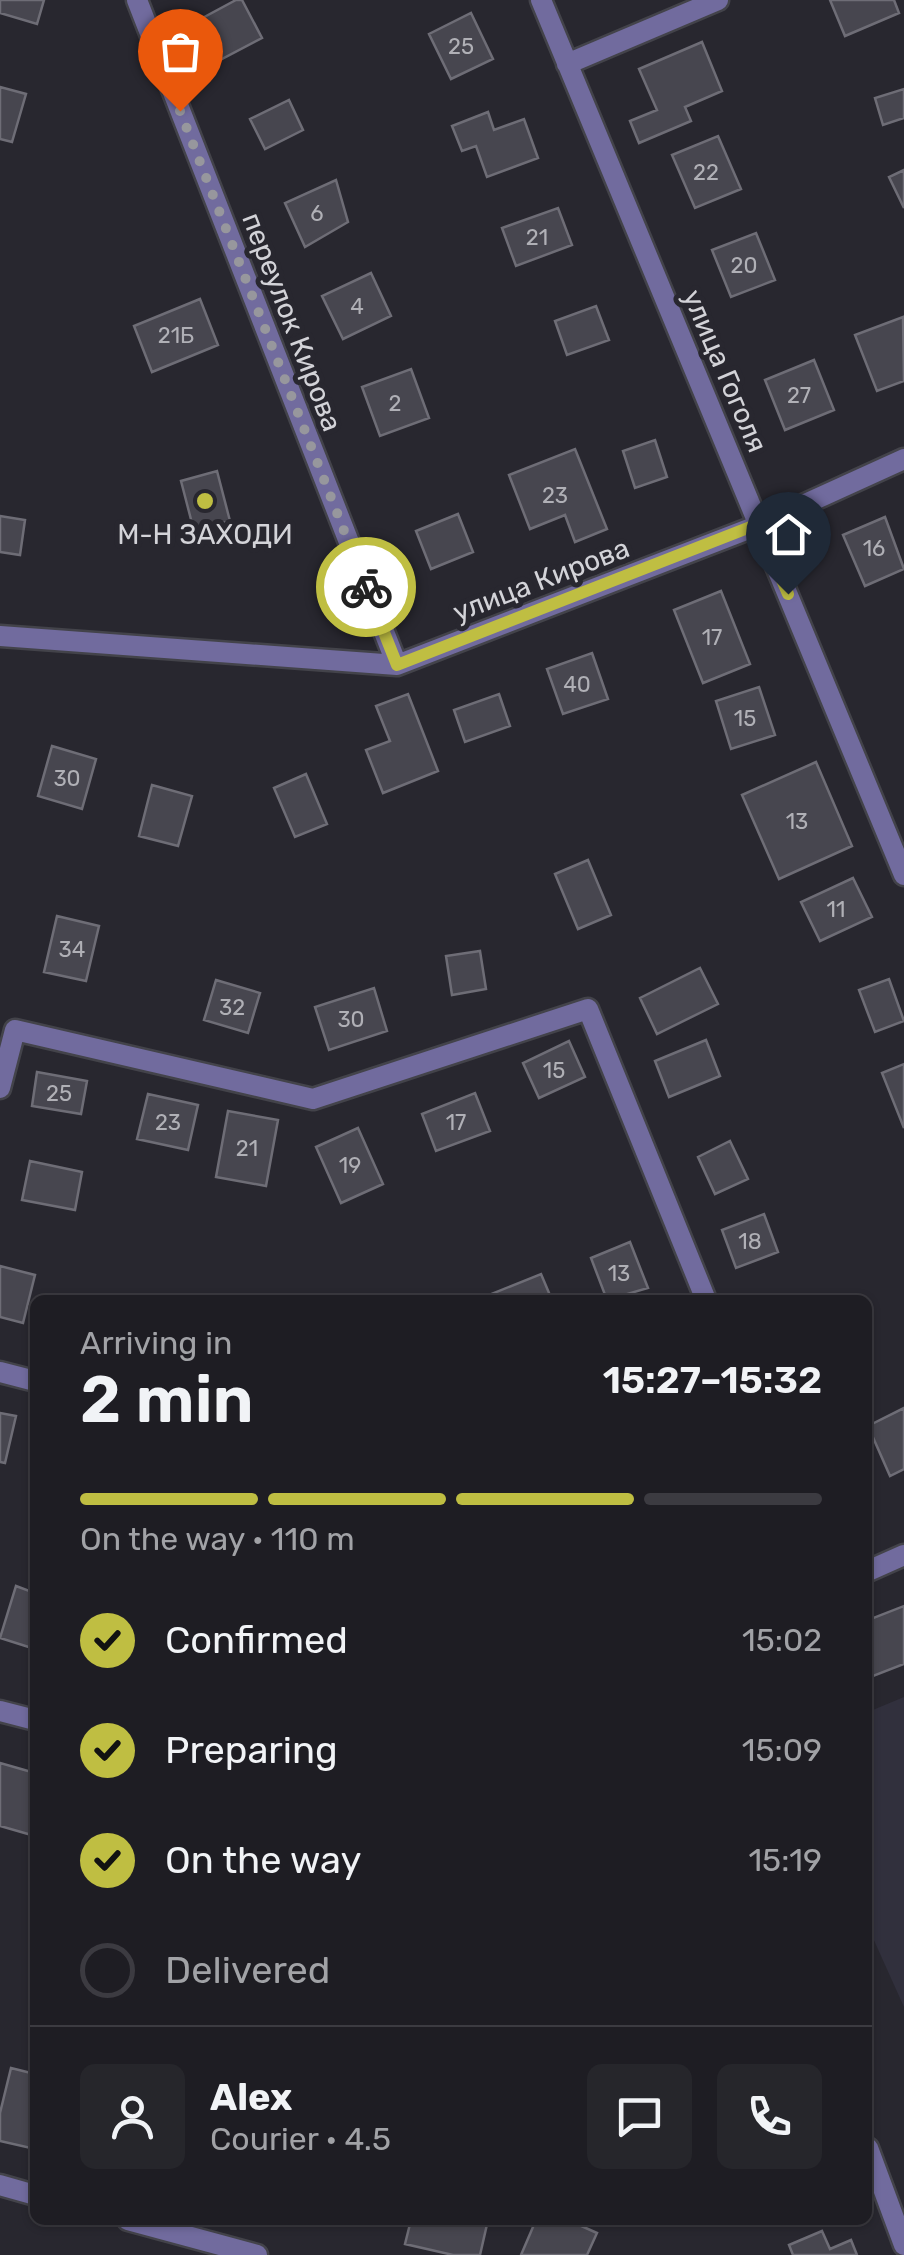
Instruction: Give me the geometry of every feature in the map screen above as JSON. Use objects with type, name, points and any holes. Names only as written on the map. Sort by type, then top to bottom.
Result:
[{"type":"street","name":"переулок Кирова","points":[[137,0],[397,665]]},
{"type":"street","name":"улица Гоголя","points":[[541,0],[904,875]]},
{"type":"street","points":[[567,64],[718,0]]},
{"type":"street","name":"улица Кирова","points":[[0,636],[397,665],[758,524],[904,459]]},
{"type":"street","points":[[0,1088],[15,1030],[312,1099],[588,1009],[704,1295]]},
{"type":"street","points":[[0,1372],[30,1380]]},
{"type":"street","points":[[872,1570],[904,1555]]},
{"type":"street","points":[[0,1711],[30,1719]]},
{"type":"street","points":[[872,2159],[904,2245]]},
{"type":"street","points":[[0,2185],[30,2194]]},
{"type":"street","points":[[146,2225],[257,2255]]},
{"type":"shaded area","points":[[904,1697],[904,2007],[872,1936],[872,1710]]},
{"type":"building","points":[[0,0],[44,0],[37,24],[0,13]]},
{"type":"building","points":[[242,0],[262,38],[218,61],[197,21]]},
{"type":"building","points":[[830,0],[894,0],[899,13],[845,36]]},
{"type":"building","points":[[471,13],[493,59],[451,79],[429,34]]},
{"type":"building","points":[[702,42],[722,91],[685,107],[691,121],[639,143],[630,121],[657,110],[639,69]]},
{"type":"building","points":[[0,87],[26,94],[12,142],[0,139]]},
{"type":"building","points":[[904,89],[904,118],[883,125],[875,98]]},
{"type":"building","points":[[289,100],[303,130],[265,149],[250,119]]},
{"type":"building","points":[[488,112],[494,130],[524,119],[538,158],[487,177],[476,146],[462,151],[452,126]]},
{"type":"building","points":[[718,136],[741,189],[695,208],[672,155]]},
{"type":"building","points":[[904,170],[904,208],[889,177]]},
{"type":"building","points":[[336,180],[348,222],[305,247],[285,203]]},
{"type":"building","points":[[558,208],[572,245],[516,266],[502,228]]},
{"type":"building","points":[[756,233],[775,280],[731,297],[712,250]]},
{"type":"building","points":[[371,273],[391,316],[343,339],[322,296]]},
{"type":"building","points":[[200,299],[218,345],[152,372],[134,326]]},
{"type":"building","points":[[596,306],[609,340],[567,355],[555,321]]},
{"type":"building","points":[[903,317],[904,381],[877,391],[855,335]]},
{"type":"building","points":[[814,360],[834,410],[785,430],[765,380]]},
{"type":"building","points":[[411,369],[429,418],[380,436],[362,387]]},
{"type":"building","points":[[655,440],[667,477],[635,488],[623,451]]},
{"type":"building","points":[[575,449],[607,529],[575,542],[565,515],[530,529],[509,475]]},
{"type":"building","name":"М-Н ЗАХОДИ","points":[[217,471],[230,521],[194,531],[181,481]]},
{"type":"building","points":[[458,514],[473,552],[431,569],[416,531]]},
{"type":"building","points":[[0,516],[25,520],[20,555],[0,552]]},
{"type":"building","points":[[885,517],[904,569],[865,586],[843,535]]},
{"type":"building","points":[[721,591],[750,664],[703,683],[674,610]]},
{"type":"building","points":[[592,653],[608,699],[563,714],[547,669]]},
{"type":"building","points":[[759,687],[775,735],[731,749],[716,701]]},
{"type":"building","points":[[408,694],[438,771],[383,793],[366,750],[390,741],[376,706]]},
{"type":"building","points":[[499,694],[510,726],[465,742],[454,710]]},
{"type":"building","points":[[52,746],[96,759],[82,809],[38,796]]},
{"type":"building","points":[[816,762],[852,846],[779,879],[742,795]]},
{"type":"building","points":[[306,774],[327,824],[295,837],[274,788]]},
{"type":"building","points":[[152,785],[192,796],[178,846],[139,836]]},
{"type":"building","points":[[588,860],[611,915],[578,929],[555,874]]},
{"type":"building","points":[[853,878],[872,917],[820,941],[801,902]]},
{"type":"building","points":[[57,916],[99,926],[86,981],[44,972]]},
{"type":"building","points":[[480,951],[486,989],[452,995],[446,956]]},
{"type":"building","points":[[700,968],[718,1004],[657,1034],[640,998]]},
{"type":"building","points":[[889,979],[904,1021],[875,1032],[859,990]]},
{"type":"building","points":[[216,980],[260,993],[248,1033],[204,1020]]},
{"type":"building","points":[[374,988],[387,1031],[329,1050],[315,1007]]},
{"type":"building","points":[[706,1040],[720,1076],[669,1097],[655,1061]]},
{"type":"building","points":[[569,1041],[585,1077],[539,1098],[523,1063]]},
{"type":"building","points":[[904,1064],[904,1128],[882,1073]]},
{"type":"building","points":[[37,1072],[87,1081],[81,1114],[32,1106]]},
{"type":"building","points":[[475,1093],[490,1131],[436,1151],[422,1114]]},
{"type":"building","points":[[148,1094],[198,1105],[188,1150],[137,1139]]},
{"type":"building","points":[[228,1111],[278,1120],[266,1186],[216,1177]]},
{"type":"building","points":[[358,1128],[383,1184],[341,1203],[316,1147]]},
{"type":"building","points":[[730,1141],[748,1179],[715,1194],[698,1157]]},
{"type":"building","points":[[30,1161],[82,1172],[75,1210],[22,1200]]},
{"type":"building","points":[[764,1214],[778,1252],[736,1268],[722,1230]]},
{"type":"building","points":[[630,1242],[648,1288],[624,1295],[605,1295],[591,1258]]},
{"type":"building","points":[[0,1266],[35,1275],[23,1323],[0,1317]]},
{"type":"building","points":[[541,1274],[550,1295],[489,1295]]},
{"type":"building","points":[[904,1408],[904,1469],[890,1476],[872,1435],[872,1424]]},
{"type":"building","points":[[0,1413],[16,1416],[5,1463],[0,1462]]},
{"type":"building","points":[[16,1586],[30,1591],[30,1647],[0,1638]]},
{"type":"building","points":[[904,1606],[904,1664],[872,1676],[872,1618]]},
{"type":"building","points":[[0,1763],[30,1772],[30,1835],[0,1826]]},
{"type":"building","points":[[11,2068],[30,2073],[30,2148],[0,2141],[0,2113]]},
{"type":"building","points":[[410,2225],[487,2225],[480,2255],[453,2255],[405,2244]]},
{"type":"building","points":[[534,2225],[579,2225],[597,2233],[587,2255],[521,2255]]},
{"type":"building","points":[[822,2231],[830,2249],[851,2240],[857,2255],[793,2255],[789,2245]]},
{"type":"way so far","points":[[180,111],[366,587]]},
{"type":"place","name":"М-Н ЗАХОДИ","points":[[205,501]]},
{"type":"route","points":[[366,587],[397,665],[758,524],[788,594]]}]
